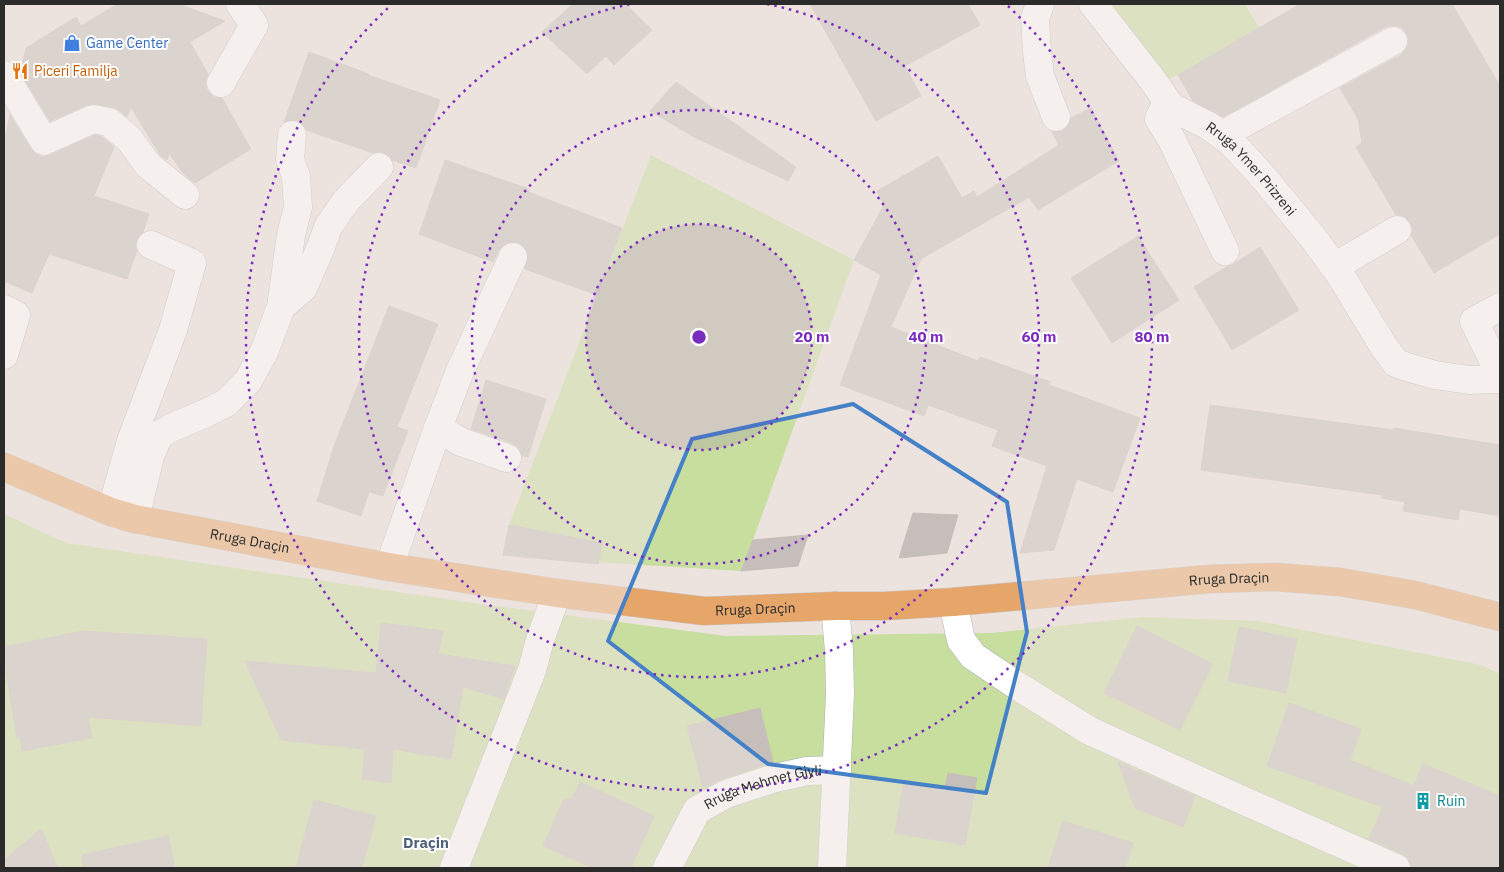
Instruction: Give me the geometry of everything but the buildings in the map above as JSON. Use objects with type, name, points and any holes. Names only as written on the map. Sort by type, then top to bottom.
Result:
[{"type":"main road","name":"Rruga Draçin","points":[[4,467],[123,515],[389,567],[557,593],[704,611],[884,606],[953,602],[1210,579],[1275,577],[1340,582],[1415,595],[1500,617]]},
{"type":"street","points":[[221,83],[254,26],[240,4]]},
{"type":"street","points":[[1040,4],[1035,18],[1040,76],[1056,117]]},
{"type":"street","name":"Rruga Ymer Prizreni","points":[[1093,4],[1154,82],[1171,107],[1209,126],[1223,136],[1264,177],[1334,267],[1396,363],[1407,368],[1435,375],[1469,380],[1500,377]]},
{"type":"street","points":[[1223,136],[1393,41]]},
{"type":"street","points":[[4,75],[44,141],[93,119],[109,122],[129,139],[148,165],[185,195]]},
{"type":"street","points":[[1167,102],[1159,119],[1172,140],[1225,251]]},
{"type":"street","points":[[123,515],[158,435],[226,403],[248,381],[264,352],[281,307],[291,235],[298,207],[296,177],[290,159],[292,135]]},
{"type":"street","points":[[281,307],[303,288],[328,227],[346,201],[379,168]]},
{"type":"street","points":[[1334,267],[1397,230]]},
{"type":"street","points":[[123,515],[131,441],[176,321],[192,263],[151,245]]},
{"type":"street","points":[[389,567],[460,371],[513,256]]},
{"type":"street","points":[[1500,307],[1474,321],[1500,377]]},
{"type":"street","points":[[4,309],[16,315],[4,355]]},
{"type":"street","points":[[438,428],[461,442],[506,458]]},
{"type":"street","points":[[454,868],[532,670],[540,640],[557,593]]},
{"type":"street","points":[[953,602],[961,640],[973,656],[1090,731],[1396,868]]},
{"type":"street","name":"Rruga Mehmet Gjyli","points":[[835,606],[840,694],[837,770],[837,864]]},
{"type":"street","name":"Rruga Mehmet Gjyli","points":[[667,868],[697,810],[726,794],[775,778],[807,771],[837,770]]},
{"type":"highlighted area","points":[[853,404],[1007,502],[1027,632],[986,793],[768,764],[608,641],[692,439]]},
{"type":"green space","points":[[1103,4],[1245,4],[1259,28],[1165,82]]},
{"type":"green space","points":[[651,155],[854,260],[753,540],[741,571],[503,555],[509,525]]},
{"type":"green space","points":[[4,514],[66,543],[473,603],[726,636],[992,633],[1142,617],[1259,621],[1481,665],[1500,674],[1500,868],[4,868]]},
{"type":"place","name":"Game Center","points":[[72,43]]},
{"type":"place","name":"Piceri Familja","points":[[20,71]]},
{"type":"place","name":"Ruin","points":[[1423,801]]},
{"type":"district","name":"Draçin","points":[[426,842]]}]
